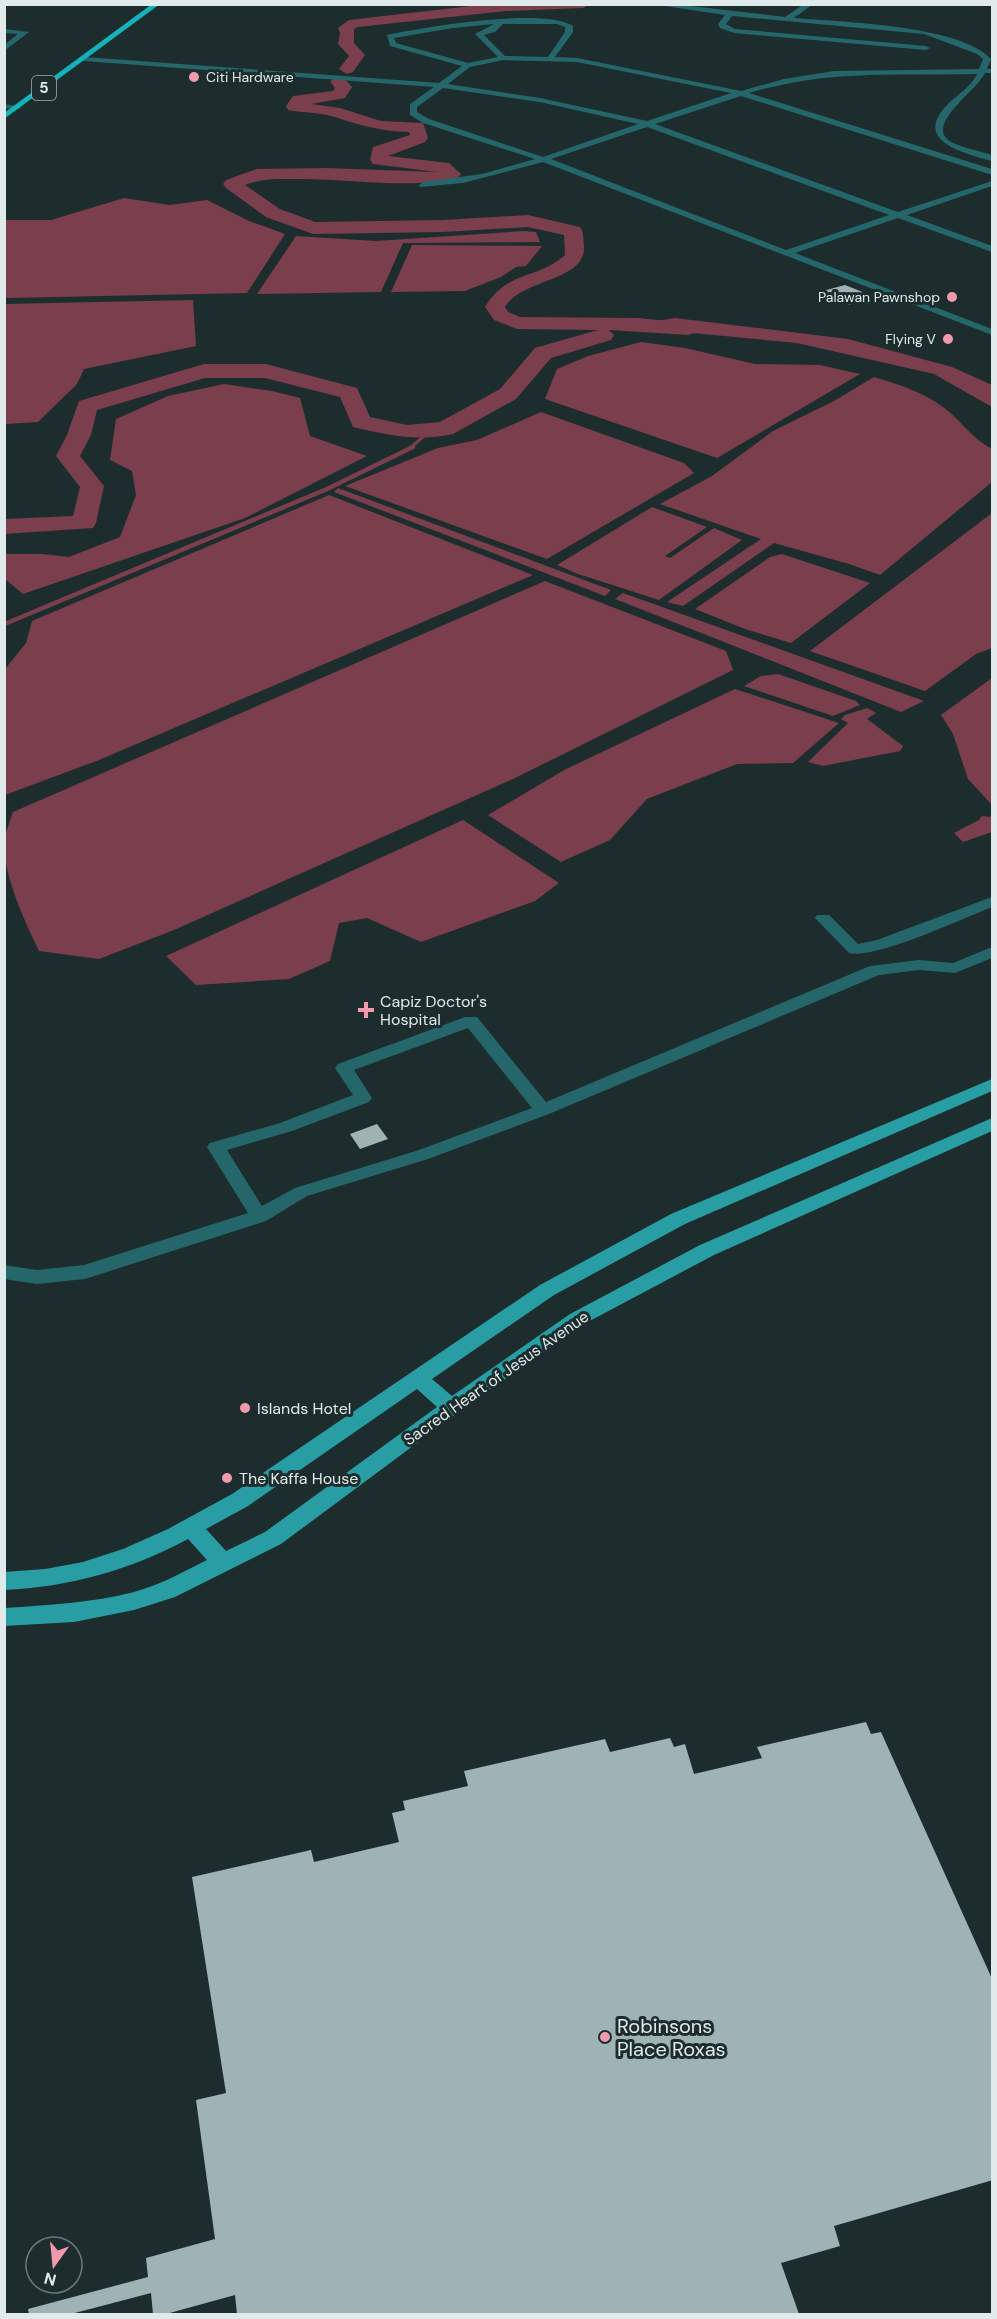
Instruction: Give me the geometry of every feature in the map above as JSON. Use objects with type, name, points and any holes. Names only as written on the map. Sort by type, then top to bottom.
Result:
[{"type":"highway","name":"5","points":[[4,117],[157,4]]},
{"type":"main road","points":[[4,1581],[60,1576],[95,1568],[191,1528],[240,1500],[547,1290],[678,1219],[993,1085]]},
{"type":"main road","name":"Sacred Heart of Jesus Avenue","points":[[4,1617],[74,1613],[134,1601],[167,1590],[223,1563],[273,1538],[451,1407],[577,1319],[707,1250],[993,1124]]},
{"type":"main road","points":[[418,1379],[451,1407]]},
{"type":"main road","points":[[191,1528],[223,1563]]},
{"type":"street","points":[[654,4],[787,20],[925,32],[980,52],[987,59],[975,83],[945,110],[939,126],[947,142],[993,158]]},
{"type":"street","points":[[787,20],[810,4]]},
{"type":"street","points":[[730,14],[722,24],[724,28],[734,31],[926,48]]},
{"type":"street","points":[[422,29],[479,34],[492,30],[500,21]]},
{"type":"street","points":[[468,65],[393,44],[390,37],[422,29],[500,21],[558,22],[569,26],[569,32],[551,58]]},
{"type":"street","points":[[4,31],[25,32],[4,49]]},
{"type":"street","points":[[479,34],[503,58]]},
{"type":"street","points":[[87,57],[444,83],[558,99],[657,120],[993,240]]},
{"type":"street","points":[[993,172],[741,93],[577,60],[503,58],[468,65],[413,106],[413,113],[426,121],[542,159],[993,332]]},
{"type":"street","points":[[423,185],[456,184],[542,159],[741,93],[807,76],[993,70]]},
{"type":"street","points":[[444,83],[540,100],[648,124],[993,249]]},
{"type":"street","points":[[4,106],[18,107]]},
{"type":"street","points":[[788,252],[993,183]]},
{"type":"street","points":[[855,950],[882,944],[993,902]]},
{"type":"street","points":[[823,918],[876,970]]},
{"type":"street","points":[[4,1272],[37,1277],[85,1272],[259,1216],[301,1192],[422,1155],[543,1110],[876,970],[919,964],[955,968],[993,952]]},
{"type":"street","points":[[259,1216],[216,1147],[286,1127],[363,1098],[344,1068],[471,1022],[543,1110]]},
{"type":"shaded area","points":[[124,198],[170,205],[207,200],[249,221],[285,234],[247,293],[6,298],[5,220],[51,220]]},
{"type":"shaded area","points":[[536,232],[540,242],[403,243],[381,292],[257,294],[296,236],[376,241]]},
{"type":"shaded area","points":[[412,245],[542,246],[526,266],[516,267],[501,277],[465,291],[391,292]]},
{"type":"shaded area","points":[[193,300],[196,346],[84,369],[77,384],[38,422],[5,424],[5,304]]},
{"type":"shaded area","points":[[675,318],[848,339],[952,367],[992,385],[992,407],[934,374],[797,343],[660,330],[638,324]]},
{"type":"shaded area","points":[[641,342],[685,348],[755,364],[820,365],[860,374],[717,458],[545,399],[557,369],[588,356]]},
{"type":"shaded area","points":[[874,377],[927,397],[950,412],[977,439],[992,449],[992,482],[880,575],[774,543],[683,606],[667,602],[761,539],[660,504],[712,476],[773,431],[834,401]]},
{"type":"shaded area","points":[[224,384],[272,391],[300,398],[310,436],[367,456],[245,518],[23,594],[5,579],[5,554],[69,557],[120,537],[136,495],[132,471],[110,460],[116,419],[168,396]]},
{"type":"shaded area","points":[[541,412],[684,463],[694,473],[547,559],[345,486],[438,448],[477,440]]},
{"type":"shaded area","points":[[338,488],[611,590],[605,596],[334,492]]},
{"type":"shaded area","points":[[329,495],[533,575],[99,760],[5,795],[5,669],[26,643],[32,621]]},
{"type":"shaded area","points":[[652,507],[707,527],[665,556],[670,558],[714,528],[742,540],[659,600],[557,565]]},
{"type":"shaded area","points":[[992,513],[992,648],[976,654],[925,691],[810,651]]},
{"type":"shaded area","points":[[782,554],[870,583],[791,643],[745,629],[695,609],[770,557]]},
{"type":"shaded area","points":[[545,581],[726,651],[733,670],[513,779],[174,930],[99,959],[39,951],[15,896],[6,865],[5,839],[13,812]]},
{"type":"shaded area","points":[[623,593],[924,701],[901,712],[615,599]]},
{"type":"shaded area","points":[[778,674],[856,701],[860,705],[833,716],[744,686],[761,676]]},
{"type":"shaded area","points":[[992,678],[992,805],[968,779],[953,734],[941,715]]},
{"type":"shaded area","points":[[735,689],[839,723],[793,763],[737,764],[647,799],[610,840],[561,862],[488,815],[566,769]]},
{"type":"shaded area","points":[[867,708],[876,713],[867,719],[903,746],[900,751],[823,766],[808,762],[848,723],[841,719],[845,715]]},
{"type":"shaded area","points":[[982,816],[992,817],[992,832],[963,842],[954,833],[979,820]]},
{"type":"shaded area","points":[[463,820],[559,883],[535,901],[421,942],[367,918],[339,923],[330,961],[289,979],[196,985],[166,956]]},
{"type":"building","points":[[845,285],[875,297],[850,305],[819,292]]},
{"type":"building","points":[[377,1124],[388,1139],[360,1149],[350,1134]]},
{"type":"building","name":"Robinsons Place Roxas","points":[[866,1722],[871,1734],[881,1732],[993,1981],[993,2180],[834,2226],[840,2246],[781,2263],[799,2314],[237,2314],[235,2295],[166,2314],[153,2314],[151,2293],[71,2314],[29,2314],[28,2309],[148,2277],[146,2258],[215,2239],[196,2100],[226,2093],[192,1877],[311,1850],[314,1862],[399,1842],[392,1813],[405,1810],[403,1801],[468,1786],[464,1771],[605,1739],[610,1752],[670,1738],[674,1747],[685,1744],[694,1774],[762,1758],[757,1747]]},
{"type":"waterway","points":[[347,69],[357,55],[346,44],[348,33],[346,28],[354,23],[506,7],[583,4]]},
{"type":"waterway","points":[[338,81],[344,87],[339,95],[299,100],[294,106],[340,113],[349,118],[381,126],[417,127],[419,138],[379,151],[379,160],[443,167],[452,174],[433,178],[326,173],[257,174],[232,184],[273,213],[313,228],[443,226],[528,221],[573,231],[575,256],[555,271],[510,289],[495,307],[501,316],[517,323],[638,324],[688,329]]},
{"type":"waterway","points":[[4,527],[84,523],[92,486],[68,456],[79,435],[87,406],[204,371],[266,371],[349,393],[361,422],[407,432],[445,429],[508,394],[543,353],[603,335]]},
{"type":"waterway","points":[[410,448],[431,430]]},
{"type":"waterway","points":[[7,623],[327,489],[413,447]]},
{"type":"place","name":"Citi Hardware","points":[[194,77]]},
{"type":"place","name":"Palawan Pawnshop","points":[[952,297]]},
{"type":"place","name":"Flying V","points":[[948,339]]},
{"type":"place","name":"Capiz Doctor's Hospital","points":[[366,1010]]},
{"type":"place","name":"Islands Hotel","points":[[245,1408]]},
{"type":"place","name":"The Kaffa House","points":[[227,1478]]},
{"type":"place","name":"Robinsons Place Roxas","points":[[605,2037]]}]
